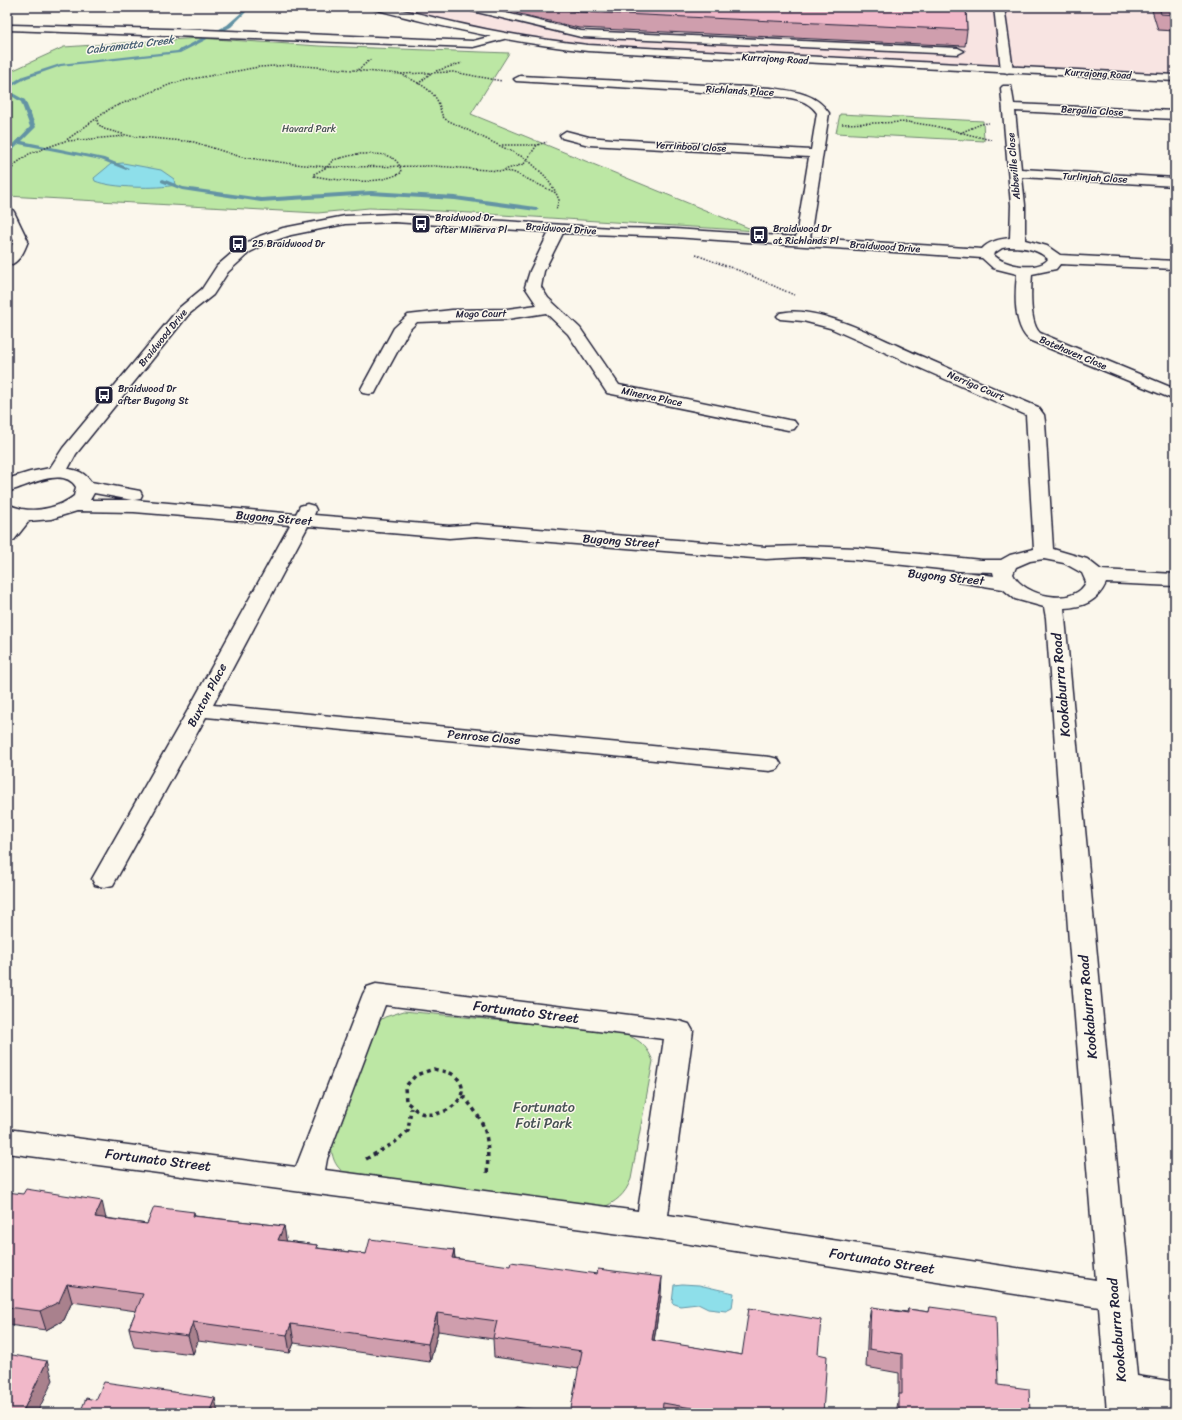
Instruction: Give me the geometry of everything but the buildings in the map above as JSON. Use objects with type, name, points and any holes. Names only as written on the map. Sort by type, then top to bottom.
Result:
[{"type":"street","name":"Kurrajong Road","points":[[378,7],[500,37],[558,45],[618,50],[834,62],[1175,78]]},
{"type":"street","points":[[468,7],[581,34],[958,51]]},
{"type":"street","points":[[999,7],[1007,70]]},
{"type":"street","points":[[12,28],[204,33],[473,44],[500,37]]},
{"type":"street","points":[[834,45],[834,62]]},
{"type":"street","name":"Richlands Place","points":[[520,79],[782,93],[802,97],[816,103],[823,113],[822,124],[802,242]]},
{"type":"street","name":"Abbeville Close","points":[[1007,88],[1015,173],[1018,243]]},
{"type":"street","name":"Bergalia Close","points":[[1009,107],[1175,115]]},
{"type":"street","name":"Yerrinbool Close","points":[[566,135],[590,141],[612,143],[817,154]]},
{"type":"street","name":"Turlinjah Close","points":[[1015,173],[1175,182]]},
{"type":"street","points":[[7,212],[21,241],[17,252],[7,262]]},
{"type":"street","name":"Braidwood Drive","points":[[56,473],[69,452],[166,335],[179,317],[208,292],[229,262],[254,244],[274,235],[302,227],[361,218],[394,218],[627,233],[674,233],[986,254]]},
{"type":"street","name":"Minerva Place","points":[[558,228],[537,271],[533,287],[537,295],[549,308],[574,331],[613,389],[788,425]]},
{"type":"street","points":[[1018,243],[1044,248],[1054,254],[1056,259],[1051,266],[1044,269],[1025,270],[1002,267],[988,259],[986,254],[987,250],[999,245],[1018,243]]},
{"type":"street","points":[[1056,259],[1175,265]]},
{"type":"street","name":"Batehaven Close","points":[[1025,270],[1024,283],[1027,322],[1034,336],[1175,395]]},
{"type":"street","name":"Mogo Court","points":[[369,388],[402,328],[413,318],[452,315],[507,314],[549,308]]},
{"type":"street","name":"Nerriga Court","points":[[785,316],[804,316],[836,325],[1032,411],[1035,415],[1036,422],[1044,553]]},
{"type":"street","points":[[7,487],[30,476],[56,473],[75,477],[85,486],[85,492],[81,499],[73,505],[50,514],[16,513],[7,536]]},
{"type":"street","name":"Bugong Street","points":[[85,486],[173,500],[448,532],[476,530],[766,552],[791,561],[1007,575]]},
{"type":"street","name":"Bugong Street","points":[[73,505],[134,506],[305,515]]},
{"type":"street","name":"Buxton Place","points":[[104,879],[199,710],[305,515]]},
{"type":"street","points":[[1044,553],[1075,560],[1087,568],[1094,576],[1096,584],[1092,592],[1082,598],[1068,602],[1052,602],[1034,599],[1019,592],[1007,575],[1014,559],[1027,554],[1044,553]]},
{"type":"street","points":[[1094,576],[1175,580]]},
{"type":"street","name":"Kookaburra Road","points":[[1052,602],[1056,618],[1082,942],[1123,1401]]},
{"type":"street","name":"Penrose Close","points":[[199,710],[770,764]]},
{"type":"street","name":"Fortunato Street","points":[[308,1180],[312,1159],[376,994],[679,1032],[651,1225]]},
{"type":"street","name":"Fortunato Street","points":[[7,1141],[651,1225],[1114,1296]]},
{"type":"street","points":[[1123,1401],[1175,1397]]},
{"type":"path","points":[[65,141],[97,120],[111,108],[131,99],[174,83],[259,67],[278,65],[312,66],[400,74],[448,72],[501,80],[520,79]]},
{"type":"path","points":[[418,84],[431,73]]},
{"type":"path","points":[[400,74],[430,92],[438,103],[439,113],[445,119],[527,159],[546,176],[559,200],[554,213]]},
{"type":"path","points":[[97,120],[98,124],[104,129],[130,136]]},
{"type":"path","points":[[822,124],[908,122],[986,140],[1012,141]]},
{"type":"path","points":[[960,133],[984,124],[1010,124]]},
{"type":"path","points":[[500,145],[537,145],[566,135]]},
{"type":"path","points":[[7,179],[14,165],[29,154],[42,148],[65,141],[130,136],[194,142],[208,145],[241,157],[327,167],[435,166],[501,170],[520,174],[556,193]]},
{"type":"path","points":[[501,170],[524,164],[537,145]]},
{"type":"path","points":[[365,154],[391,157],[399,166],[401,173],[383,179],[344,181],[314,176],[316,172],[327,167],[329,162],[336,158],[365,154]]},
{"type":"path","points":[[674,233],[678,244],[688,251],[743,272],[797,296]]},
{"type":"path","points":[[434,1070],[452,1073],[458,1078],[463,1085],[462,1095],[455,1107],[438,1115],[428,1115],[418,1113],[406,1102],[405,1087],[416,1075],[425,1071],[434,1070]]},
{"type":"path","points":[[462,1095],[482,1120],[487,1134],[488,1158],[486,1179]]},
{"type":"path","points":[[363,1161],[394,1143],[408,1131],[411,1108]]},
{"type":"shaded area","points":[[378,7],[1175,7],[1175,78],[557,45],[437,23]]},
{"type":"green space","name":"Havard Park","points":[[199,38],[319,46],[509,53],[471,114],[756,231],[422,210],[369,208],[318,213],[7,196],[7,73],[64,47]]},
{"type":"green space","points":[[840,114],[983,121],[984,141],[836,133]]},
{"type":"green space","name":"Fortunato Foti Park","points":[[404,1011],[604,1031],[634,1038],[644,1046],[653,1061],[631,1179],[623,1194],[611,1204],[600,1209],[356,1181],[340,1170],[333,1156],[331,1143],[377,1022],[385,1017]]},
{"type":"water","points":[[123,163],[161,170],[174,179],[175,185],[135,187],[112,185],[95,181],[94,178],[111,164]]},
{"type":"water","points":[[674,1285],[699,1285],[734,1293],[732,1308],[726,1311],[708,1309],[698,1304],[680,1306],[672,1303]]},
{"type":"waterway","name":"Cabramatta Creek","points":[[7,88],[25,77],[60,65],[178,52],[229,26],[244,12],[239,7]]},
{"type":"waterway","points":[[7,91],[23,101],[33,127],[18,142]]},
{"type":"waterway","points":[[7,154],[18,142]]},
{"type":"waterway","points":[[18,142],[102,159],[126,168]]},
{"type":"waterway","points":[[163,181],[182,188],[261,200],[371,193],[455,198],[536,209]]},
{"type":"place","name":"Braidwood Dr after Minerva Pl","points":[[421,224]]},
{"type":"place","name":"Braidwood Dr at Richlands Pl","points":[[759,235]]},
{"type":"place","name":"25 Braidwood Dr","points":[[238,244]]},
{"type":"place","name":"Braidwood Dr after Bugong St","points":[[104,395]]}]
